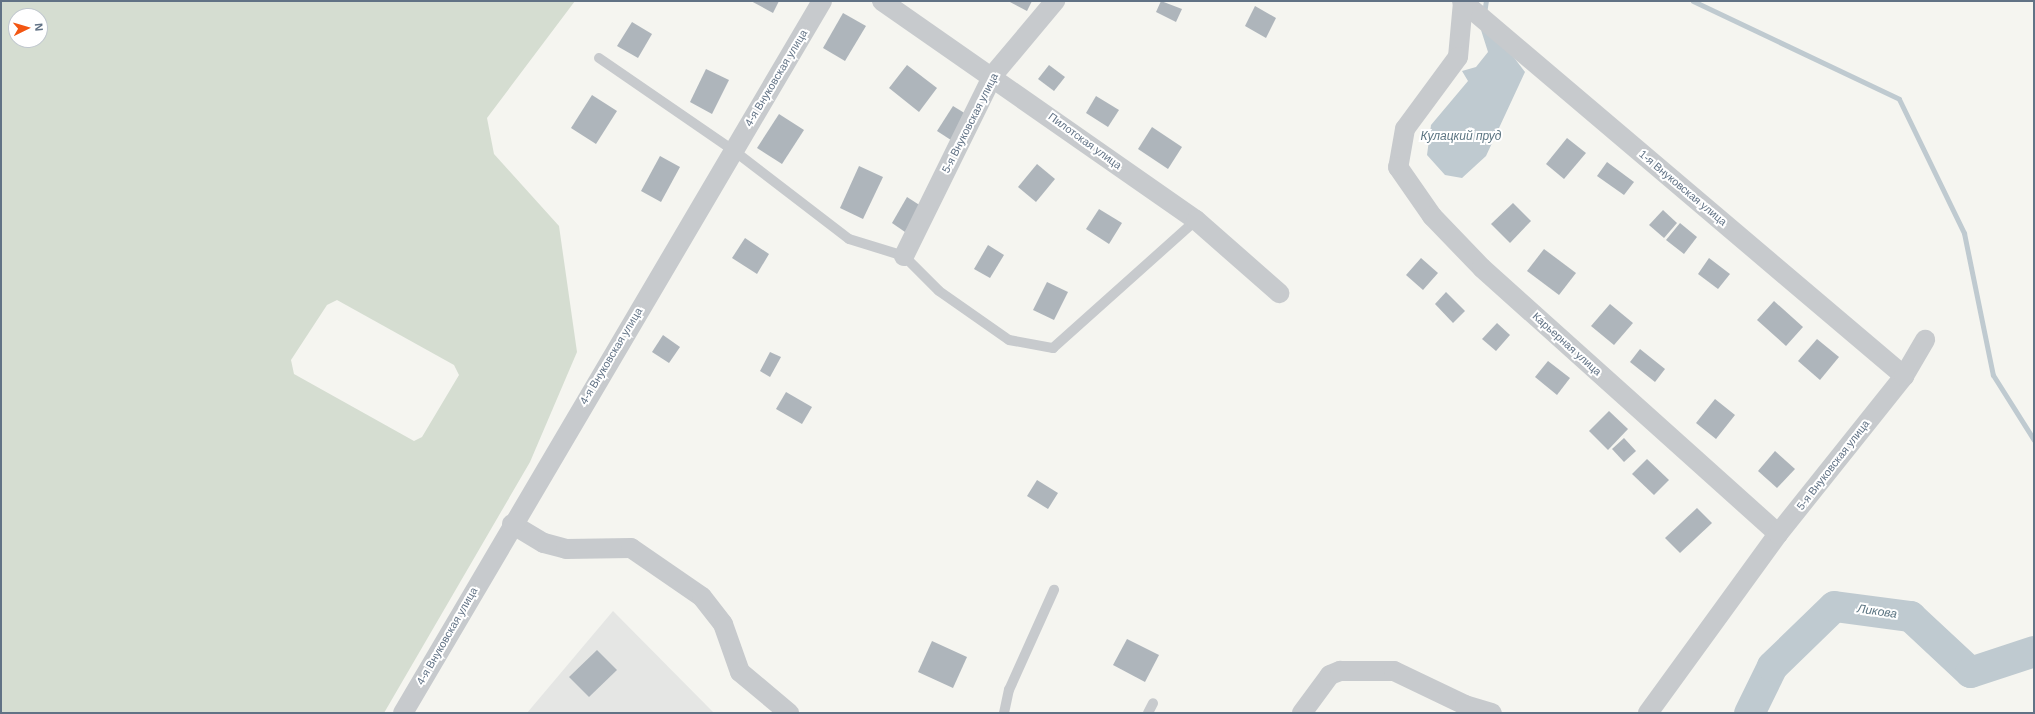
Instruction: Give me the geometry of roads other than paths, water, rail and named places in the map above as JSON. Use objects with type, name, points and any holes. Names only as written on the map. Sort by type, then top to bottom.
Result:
[{"type":"street","name":"4-я Внуковская улица","points":[[403,713],[512,524],[822,1]]},
{"type":"street","name":"Пилотская улица","points":[[882,1],[993,75],[1196,220],[1279,293]]},
{"type":"street","name":"5-я Внуковская улица","points":[[904,256],[993,75],[1055,1]]},
{"type":"street","name":"Карьерная улица","points":[[1462,2],[1458,57],[1404,129],[1398,167],[1432,216],[1482,268],[1778,534]]},
{"type":"street","name":"1-я Внуковская улица","points":[[1462,2],[1904,376]]},
{"type":"street","name":"5-я Внуковская улица","points":[[1648,713],[1740,589],[1778,534],[1904,376],[1925,340]]},
{"type":"street","points":[[512,524],[544,543],[566,549],[631,548],[702,597],[723,624],[740,672],[789,713]]},
{"type":"street","points":[[1302,713],[1330,675],[1340,671],[1400,672],[1465,705],[1492,713]]},
{"type":"lane","points":[[599,58],[733,150],[849,239],[904,256],[939,291],[1009,340],[1053,348],[1196,220]]},
{"type":"lane","points":[[1004,713],[1009,690],[1054,590]]},
{"type":"lane","points":[[1148,713],[1153,704]]},
{"type":"water","name":"Кулацкий пруд","points":[[1481,30],[1499,38],[1525,72],[1486,156],[1462,178],[1445,175],[1427,155],[1431,125],[1468,81],[1462,71],[1476,67],[1488,52]]},
{"type":"waterway","points":[[1484,13],[1486,1]]},
{"type":"waterway","points":[[1693,1],[1899,99],[1964,233],[1993,375],[2034,440]]},
{"type":"waterway","name":"Ликова","points":[[1749,713],[1772,666],[1834,606],[1910,616],[1970,672],[2034,651]]}]
